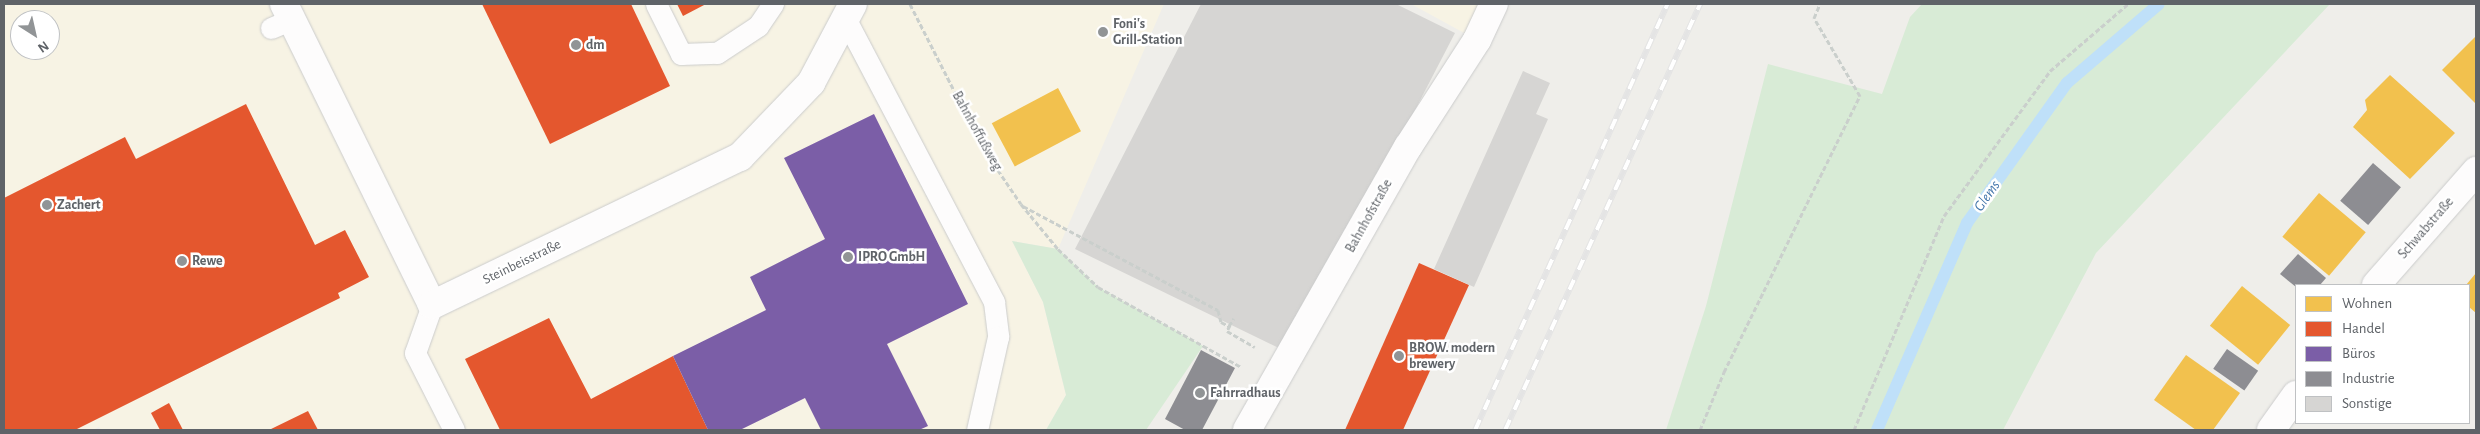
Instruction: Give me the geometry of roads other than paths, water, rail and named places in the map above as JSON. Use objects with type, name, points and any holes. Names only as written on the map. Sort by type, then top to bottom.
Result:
[{"type":"street","name":"Bahnhofstraße","points":[[1247,430],[1404,143],[1477,40],[1494,4]]},
{"type":"street","name":"Steinbeisstraße","points":[[432,305],[740,157],[811,83],[849,11]]},
{"type":"street","points":[[282,17],[432,305]]},
{"type":"street","name":"Schwabstraße","points":[[2377,284],[2476,171]]},
{"type":"street","points":[[2271,430],[2295,396]]},
{"type":"lane","points":[[656,4],[681,54],[717,53],[758,26],[773,4]]},
{"type":"lane","points":[[849,11],[994,302],[998,338],[977,430]]},
{"type":"lane","points":[[432,305],[415,353],[454,430]]},
{"type":"waterway","name":"Glems","points":[[1877,430],[1967,223],[2067,83],[2159,4]]},
{"type":"railway","points":[[1475,430],[1667,4]]},
{"type":"railway","points":[[1505,430],[1700,4]]},
{"type":"place","name":"Foni's Grill-Station","points":[[1103,32]]},
{"type":"place","name":"dm","points":[[576,45]]},
{"type":"place","name":"Zachert","points":[[47,205]]},
{"type":"place","name":"IPRO GmbH","points":[[848,257]]},
{"type":"place","name":"Rewe","points":[[182,261]]},
{"type":"place","name":"BROW. modern brewery","points":[[1399,356]]},
{"type":"place","name":"Fahrradhaus","points":[[1200,393]]}]
